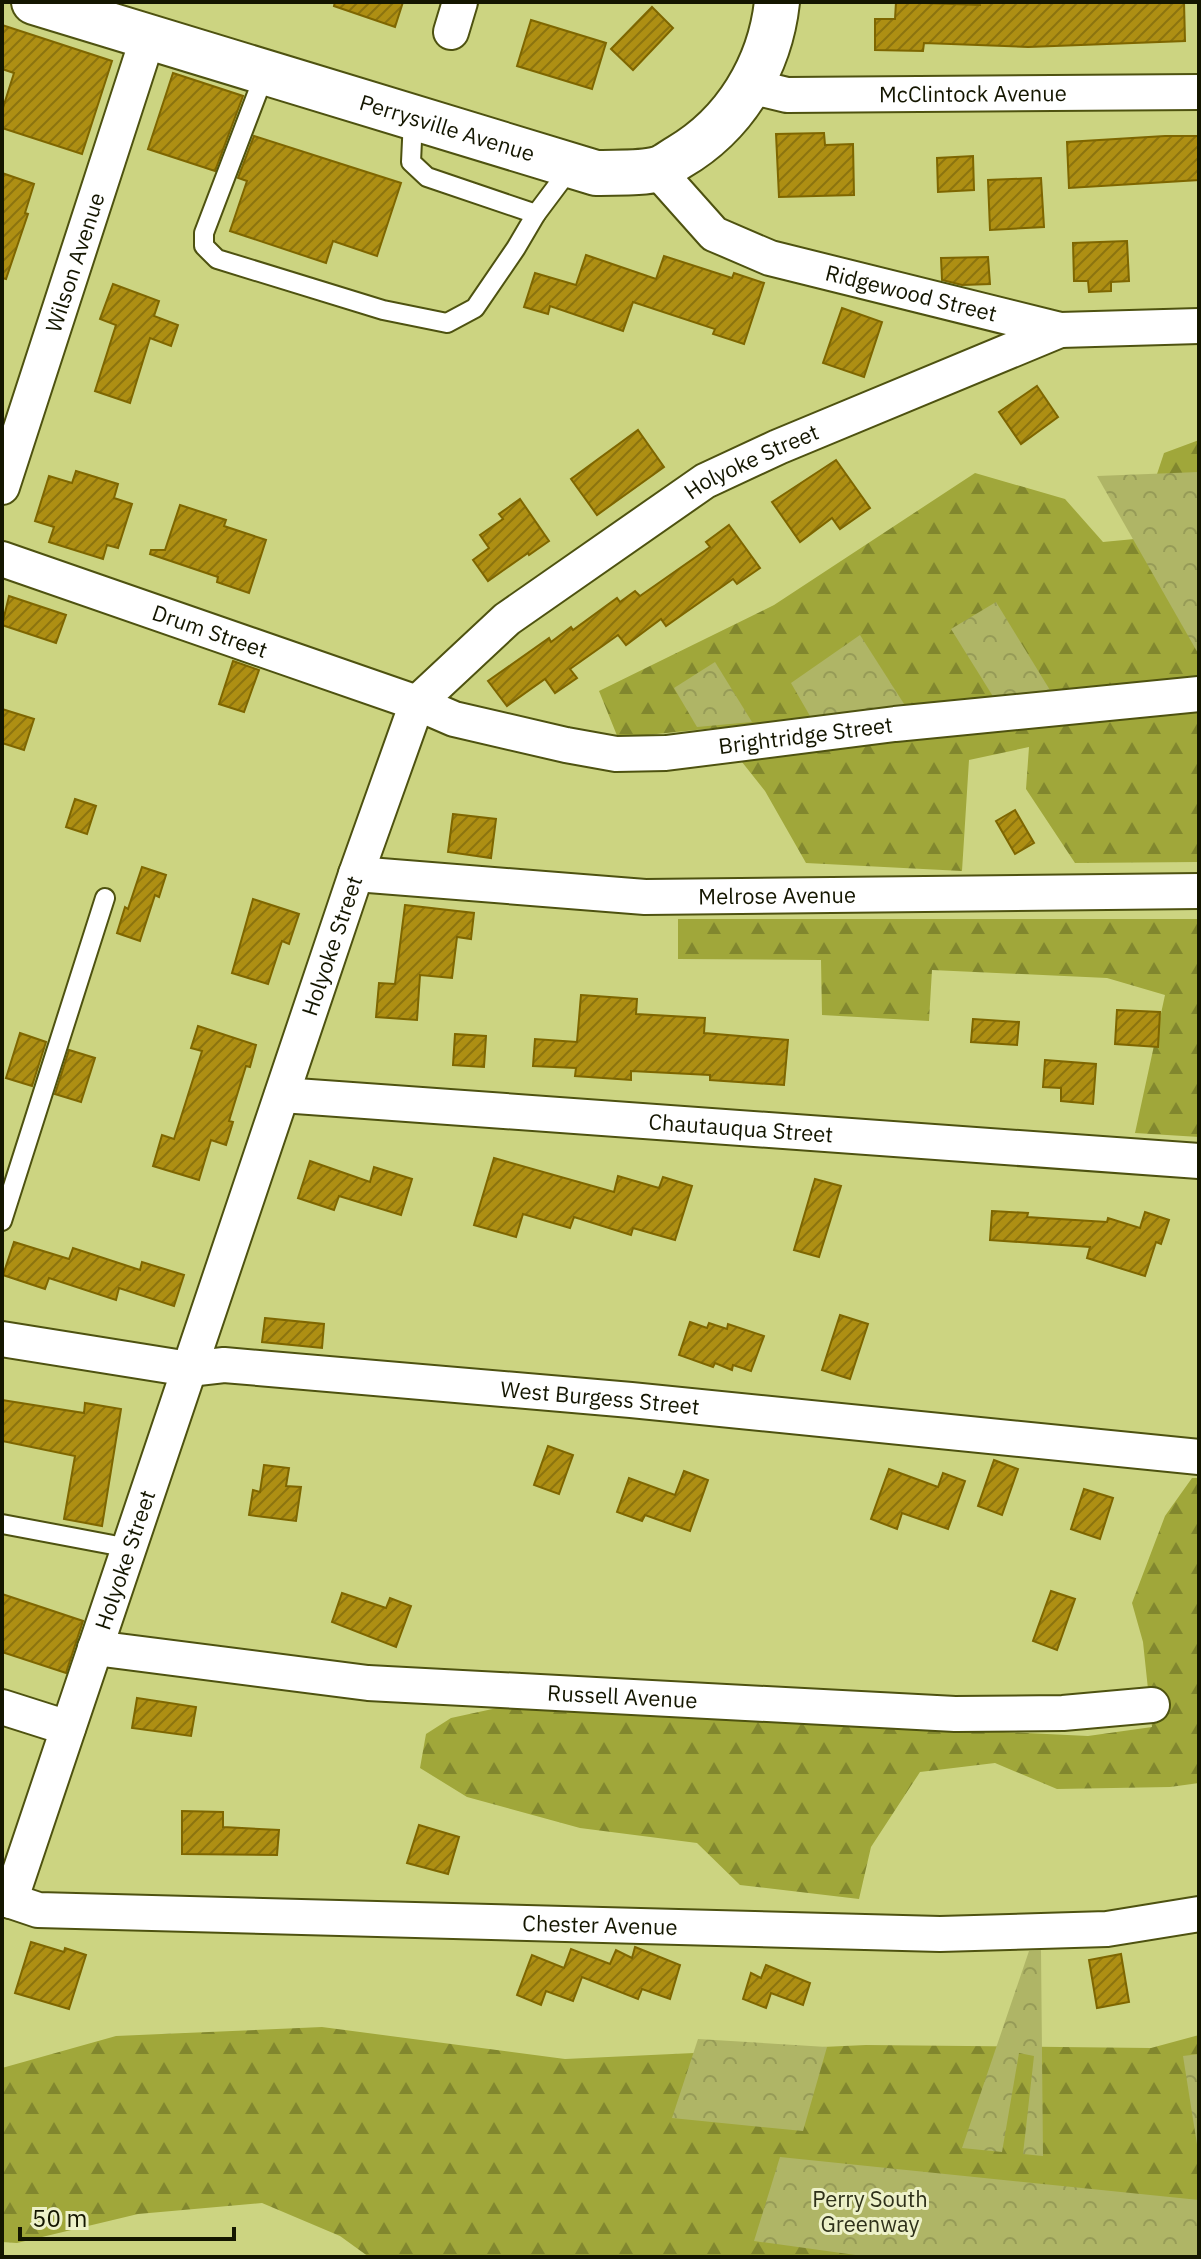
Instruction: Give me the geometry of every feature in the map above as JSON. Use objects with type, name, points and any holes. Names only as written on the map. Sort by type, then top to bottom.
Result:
[{"type":"street","name":"Perrysville Avenue","points":[[34,2],[596,173],[657,170],[701,144],[739,103],[750,86],[770,43],[780,3]]},
{"type":"street","name":"Wilson Avenue","points":[[2,487],[148,37]]},
{"type":"street","name":"McClintock Avenue","points":[[750,86],[787,95],[1199,92]]},
{"type":"street","name":"Ridgewood Street","points":[[657,170],[714,234],[770,258],[1060,330],[1199,326]]},
{"type":"street","name":"Holyoke Street","points":[[6,1899],[68,1728],[356,874],[417,703],[507,619],[705,481],[778,447],[1060,330]]},
{"type":"street","name":"Drum Street","points":[[2,559],[417,703]]},
{"type":"street","name":"Brightridge Street","points":[[417,703],[454,719],[616,754],[666,753],[895,724],[1199,694]]},
{"type":"street","name":"Melrose Avenue","points":[[356,874],[645,897],[1199,891]]},
{"type":"street","name":"Chautauqua Street","points":[[282,1095],[1199,1161]]},
{"type":"street","name":"West Burgess Street","points":[[2,1339],[189,1369],[224,1365],[584,1396],[1199,1457]]},
{"type":"street","name":"Russell Avenue","points":[[95,1648],[352,1682],[399,1685],[955,1714],[1063,1713],[1152,1705]]},
{"type":"street","points":[[2,1707],[68,1728]]},
{"type":"street","name":"Chester Avenue","points":[[6,1899],[38,1910],[940,1934],[1107,1929],[1199,1914]]},
{"type":"lane","points":[[265,73],[204,233],[204,246],[217,259],[383,310],[447,323],[475,308],[536,214],[572,166]]},
{"type":"lane","points":[[413,119],[411,162],[427,177],[536,214]]},
{"type":"lane","points":[[2,1221],[105,898]]},
{"type":"lane","points":[[2,1524],[129,1548]]},
{"type":"green space","points":[[1199,440],[1199,862],[1075,863],[1026,789],[1029,747],[969,760],[962,871],[806,863],[765,791],[715,728],[618,738],[599,691],[774,605],[975,473],[1065,499],[1103,542],[1145,538],[1150,495],[1164,453]]},
{"type":"green space","points":[[1199,472],[1199,655],[1097,476]]},
{"type":"green space","points":[[996,602],[1053,695],[994,698],[951,629]]},
{"type":"green space","points":[[860,635],[906,707],[810,716],[791,683]]},
{"type":"green space","points":[[715,662],[752,722],[697,727],[674,688]]},
{"type":"green space","points":[[678,919],[1199,919],[1199,1137],[1135,1133],[1165,995],[1107,978],[932,970],[929,1021],[822,1015],[821,960],[678,959]]},
{"type":"green space","points":[[1192,1478],[1199,1478],[1199,1783],[1170,1787],[1057,1789],[995,1763],[920,1772],[871,1847],[859,1899],[740,1885],[697,1843],[580,1828],[467,1797],[420,1768],[426,1734],[451,1718],[497,1708],[1088,1736],[1152,1727],[1143,1642],[1132,1603],[1165,1516]]},
{"type":"green space","name":"Perry South Greenway","points":[[1041,1950],[1043,2156],[1023,2154],[1034,2056],[1019,2053],[1002,2152],[962,2148],[1029,1951]]},
{"type":"green space","points":[[322,2027],[565,2059],[866,2045],[1151,2048],[1199,2035],[1199,2257],[369,2257],[340,2236],[262,2203],[138,2214],[17,2243],[2,2242],[2,2068],[116,2036]]},
{"type":"green space","name":"Perry South Greenway","points":[[698,2039],[827,2047],[803,2131],[672,2118]]},
{"type":"green space","points":[[1199,2054],[1199,2157],[1183,2056]]},
{"type":"green space","name":"Perry South Greenway","points":[[780,2157],[1199,2200],[1199,2257],[870,2257],[754,2241]]},
{"type":"building","points":[[335,2],[403,2],[395,27],[334,6]]},
{"type":"building","points":[[896,2],[980,5],[980,2],[1184,2],[1185,41],[1028,47],[924,43],[923,51],[875,50],[875,19],[895,19]]},
{"type":"building","points":[[652,7],[673,28],[633,70],[611,49]]},
{"type":"building","points":[[531,20],[606,43],[592,89],[517,66]]},
{"type":"building","points":[[2,25],[112,61],[82,154],[2,128],[2,111],[14,73],[2,69]]},
{"type":"building","points":[[173,73],[243,96],[215,171],[148,149]]},
{"type":"building","points":[[824,133],[825,145],[853,144],[854,195],[779,197],[776,134]]},
{"type":"building","points":[[254,136],[401,183],[377,256],[333,241],[326,263],[230,231],[247,181],[238,178]]},
{"type":"building","points":[[1199,136],[1199,180],[1069,188],[1067,142]]},
{"type":"building","points":[[973,156],[974,190],[938,192],[937,158]]},
{"type":"building","points":[[2,173],[34,184],[25,213],[28,214],[6,279],[2,278]]},
{"type":"building","points":[[1041,178],[1044,227],[990,230],[988,180]]},
{"type":"building","points":[[1127,241],[1129,281],[1111,282],[1111,291],[1089,292],[1088,281],[1074,281],[1073,243]]},
{"type":"building","points":[[586,255],[656,279],[664,256],[732,278],[734,273],[764,283],[744,344],[713,334],[715,329],[633,302],[623,331],[550,306],[548,314],[524,307],[535,273],[576,285]]},
{"type":"building","points":[[988,257],[990,284],[962,285],[942,280],[941,258]]},
{"type":"building","points":[[113,284],[159,301],[154,316],[178,325],[171,346],[150,338],[130,403],[95,391],[116,325],[100,319]]},
{"type":"building","points":[[842,308],[882,322],[864,377],[823,363]]},
{"type":"building","points":[[1037,386],[1058,417],[1021,444],[999,412]]},
{"type":"building","points":[[638,430],[664,467],[597,515],[571,479]]},
{"type":"building","points":[[836,460],[870,508],[840,529],[832,518],[800,542],[772,502]]},
{"type":"building","points":[[76,471],[118,484],[114,498],[132,504],[118,548],[107,545],[103,559],[49,542],[54,527],[35,521],[49,476],[72,483]]},
{"type":"building","points":[[520,499],[549,541],[488,581],[473,560],[489,548],[480,535],[503,519],[499,514]]},
{"type":"building","points":[[180,505],[226,520],[224,526],[266,540],[249,593],[217,582],[218,577],[150,554],[151,550],[165,550]]},
{"type":"building","points":[[729,525],[760,568],[737,584],[733,579],[666,626],[661,619],[626,645],[618,635],[570,669],[577,678],[555,693],[545,679],[507,706],[488,681],[549,638],[551,642],[571,627],[573,630],[617,598],[620,602],[635,591],[640,596],[710,547],[706,542]]},
{"type":"building","points":[[9,596],[66,615],[56,643],[2,625]]},
{"type":"building","points":[[233,661],[259,670],[244,712],[219,704]]},
{"type":"building","points":[[2,709],[34,719],[24,750],[2,743]]},
{"type":"building","points":[[75,799],[96,806],[87,834],[66,827]]},
{"type":"building","points":[[1015,810],[1034,843],[1015,854],[996,821]]},
{"type":"building","points":[[453,814],[496,819],[491,858],[448,852]]},
{"type":"building","points":[[142,867],[166,875],[159,897],[155,895],[140,941],[117,933]]},
{"type":"building","points":[[253,899],[299,914],[289,944],[282,941],[268,984],[232,973]]},
{"type":"building","points":[[405,905],[474,913],[471,939],[457,937],[452,978],[420,975],[417,1020],[376,1017],[379,983],[395,984]]},
{"type":"building","points":[[581,995],[637,999],[636,1014],[705,1018],[704,1033],[788,1040],[784,1085],[710,1080],[710,1075],[631,1071],[631,1080],[575,1076],[576,1068],[533,1066],[535,1039],[577,1042]]},
{"type":"building","points":[[1117,1010],[1160,1012],[1158,1047],[1115,1044]]},
{"type":"building","points":[[973,1019],[1019,1022],[1017,1045],[971,1042]]},
{"type":"building","points":[[198,1026],[256,1045],[229,1121],[233,1122],[226,1145],[211,1140],[199,1180],[153,1166],[162,1135],[174,1139],[202,1051],[191,1048]]},
{"type":"building","points":[[20,1033],[46,1042],[32,1086],[6,1078]]},
{"type":"building","points":[[455,1034],[486,1036],[484,1067],[453,1065]]},
{"type":"building","points":[[69,1050],[95,1058],[81,1102],[55,1094]]},
{"type":"building","points":[[1045,1060],[1096,1064],[1093,1104],[1061,1101],[1061,1088],[1043,1087]]},
{"type":"building","points":[[494,1158],[614,1192],[618,1176],[659,1188],[663,1177],[692,1186],[675,1240],[633,1228],[631,1235],[574,1217],[570,1228],[523,1214],[516,1237],[474,1225]]},
{"type":"building","points":[[310,1161],[370,1182],[374,1167],[412,1179],[401,1215],[339,1196],[334,1210],[298,1198]]},
{"type":"building","points":[[815,1179],[841,1186],[819,1257],[794,1250]]},
{"type":"building","points":[[992,1211],[1028,1213],[1027,1217],[1107,1222],[1108,1218],[1140,1228],[1145,1212],[1169,1220],[1161,1244],[1156,1242],[1145,1276],[1087,1258],[1090,1247],[990,1240]]},
{"type":"building","points":[[14,1242],[69,1259],[73,1248],[140,1270],[142,1262],[184,1275],[174,1306],[119,1288],[116,1300],[49,1278],[45,1289],[3,1275]]},
{"type":"building","points":[[840,1315],[868,1324],[850,1379],[822,1370]]},
{"type":"building","points":[[265,1318],[324,1324],[322,1348],[262,1342]]},
{"type":"building","points":[[690,1322],[707,1328],[709,1323],[727,1329],[728,1324],[764,1336],[751,1371],[733,1365],[732,1370],[715,1363],[713,1367],[679,1355]]},
{"type":"building","points":[[2,1400],[84,1413],[85,1403],[121,1409],[102,1526],[64,1519],[75,1456],[2,1441]]},
{"type":"building","points":[[548,1446],[573,1455],[559,1494],[534,1485]]},
{"type":"building","points":[[994,1460],[1018,1469],[1002,1515],[978,1506]]},
{"type":"building","points":[[264,1465],[289,1468],[286,1486],[301,1487],[296,1521],[249,1515],[253,1490],[260,1492]]},
{"type":"building","points":[[889,1469],[938,1487],[943,1473],[965,1481],[948,1529],[902,1513],[897,1529],[871,1519]]},
{"type":"building","points":[[684,1471],[708,1480],[690,1531],[645,1515],[642,1521],[617,1512],[629,1478],[675,1495]]},
{"type":"building","points":[[1084,1489],[1113,1498],[1100,1539],[1071,1529]]},
{"type":"building","points":[[1051,1591],[1075,1599],[1057,1650],[1033,1641]]},
{"type":"building","points":[[342,1593],[386,1608],[390,1598],[411,1606],[396,1647],[332,1622]]},
{"type":"building","points":[[2,1594],[83,1621],[66,1673],[2,1652]]},
{"type":"building","points":[[137,1698],[196,1707],[191,1736],[132,1728]]},
{"type":"building","points":[[182,1811],[223,1812],[223,1827],[279,1830],[277,1855],[182,1854]]},
{"type":"building","points":[[419,1825],[459,1837],[448,1874],[407,1863]]},
{"type":"building","points":[[31,1942],[86,1955],[69,2009],[15,1993]]},
{"type":"building","points":[[635,1947],[680,1965],[670,1999],[642,1989],[638,1999],[582,1977],[573,2001],[546,1991],[541,2005],[517,1995],[532,1955],[564,1968],[571,1949],[610,1964],[616,1950],[632,1958]]},
{"type":"building","points":[[1121,1954],[1129,2002],[1097,2008],[1089,1960]]},
{"type":"building","points":[[766,1965],[810,1983],[803,2005],[771,1993],[766,2008],[743,1999],[751,1973],[761,1978]]}]
